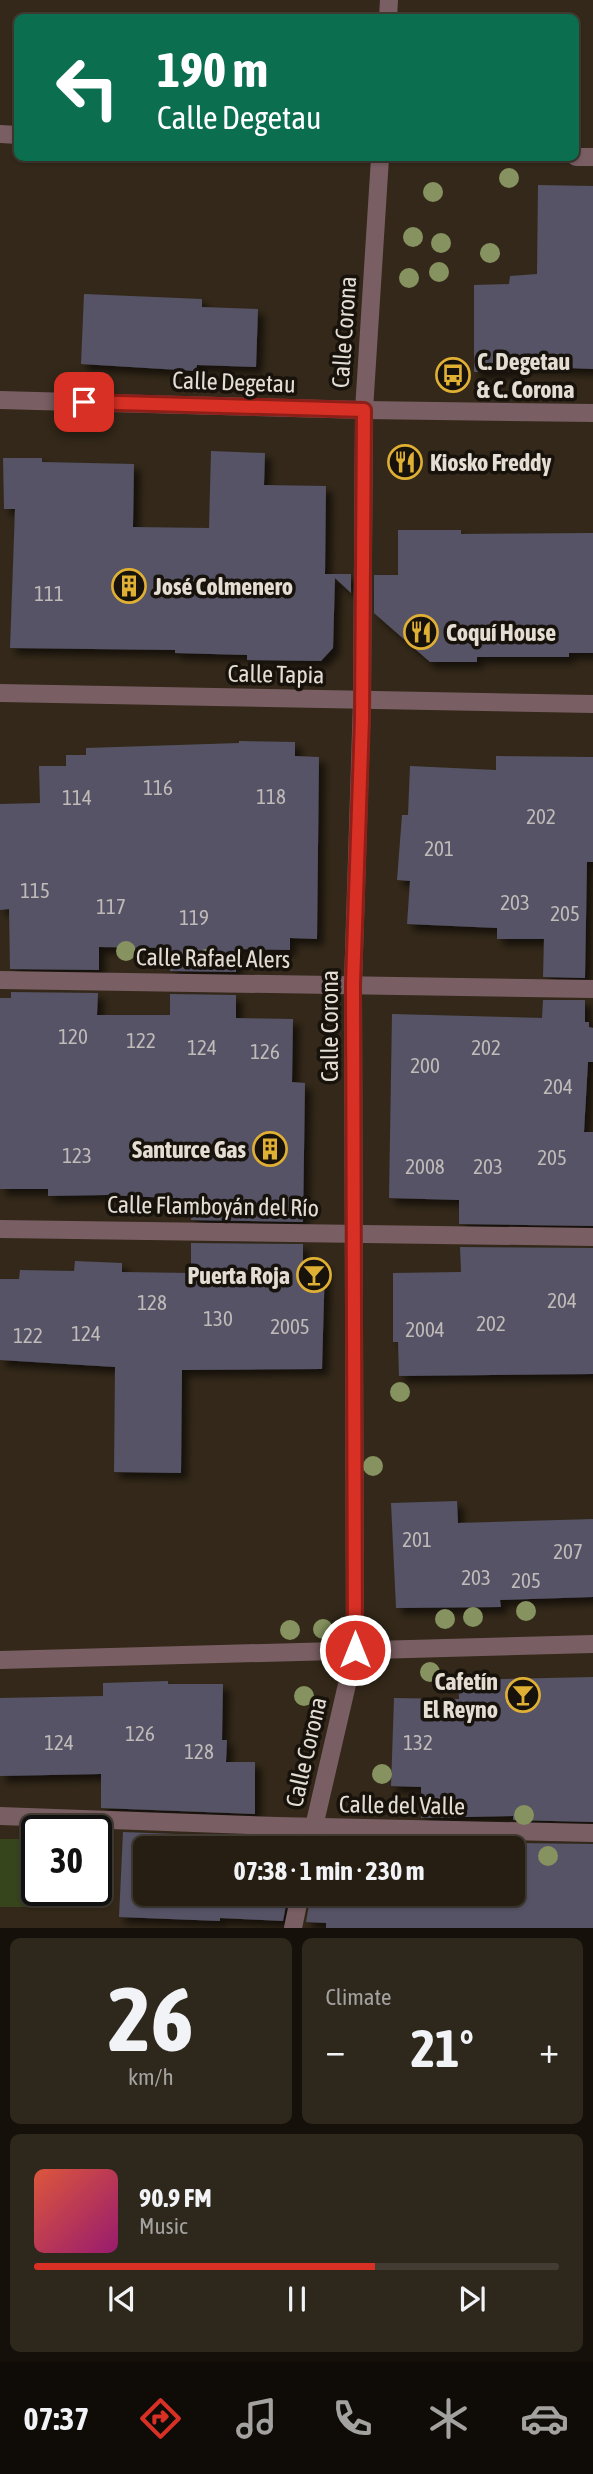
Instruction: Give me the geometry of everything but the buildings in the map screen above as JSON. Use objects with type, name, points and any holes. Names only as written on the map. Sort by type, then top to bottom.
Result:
[{"type":"street","name":"Calle Corona","points":[[312,1836],[355,1650],[353,984],[362,701],[364,410],[380,161]]},
{"type":"street","name":"Calle Degetau","points":[[0,400],[593,413]]},
{"type":"street","name":"Calle Tapia","points":[[0,693],[593,704]]},
{"type":"street","name":"Calle Rafael Alers","points":[[0,980],[593,989]]},
{"type":"street","name":"Calle Flamboyán del Río","points":[[0,1229],[593,1237]]},
{"type":"street","points":[[0,1660],[593,1644]]},
{"type":"street","name":"Calle del Valle","points":[[0,1816],[593,1833]]},
{"type":"street","points":[[293,1928],[298,1906]]},
{"type":"green space","points":[[0,1839],[21,1839],[21,1906],[58,1907],[0,1907]]},
{"type":"place","name":"C. Degetau & C. Corona","points":[[453,375]]},
{"type":"place","name":"Kiosko Freddy","points":[[405,462]]},
{"type":"place","name":"José Colmenero","points":[[129,586]]},
{"type":"place","name":"Coquí House","points":[[421,632]]},
{"type":"place","name":"Santurce Gas","points":[[270,1149]]},
{"type":"place","name":"Puerta Roja","points":[[314,1275]]},
{"type":"place","name":"Cafetín El Reyno","points":[[523,1695]]},
{"type":"route","points":[[84,402],[364,410],[362,719],[353,984],[355,1650]]}]
